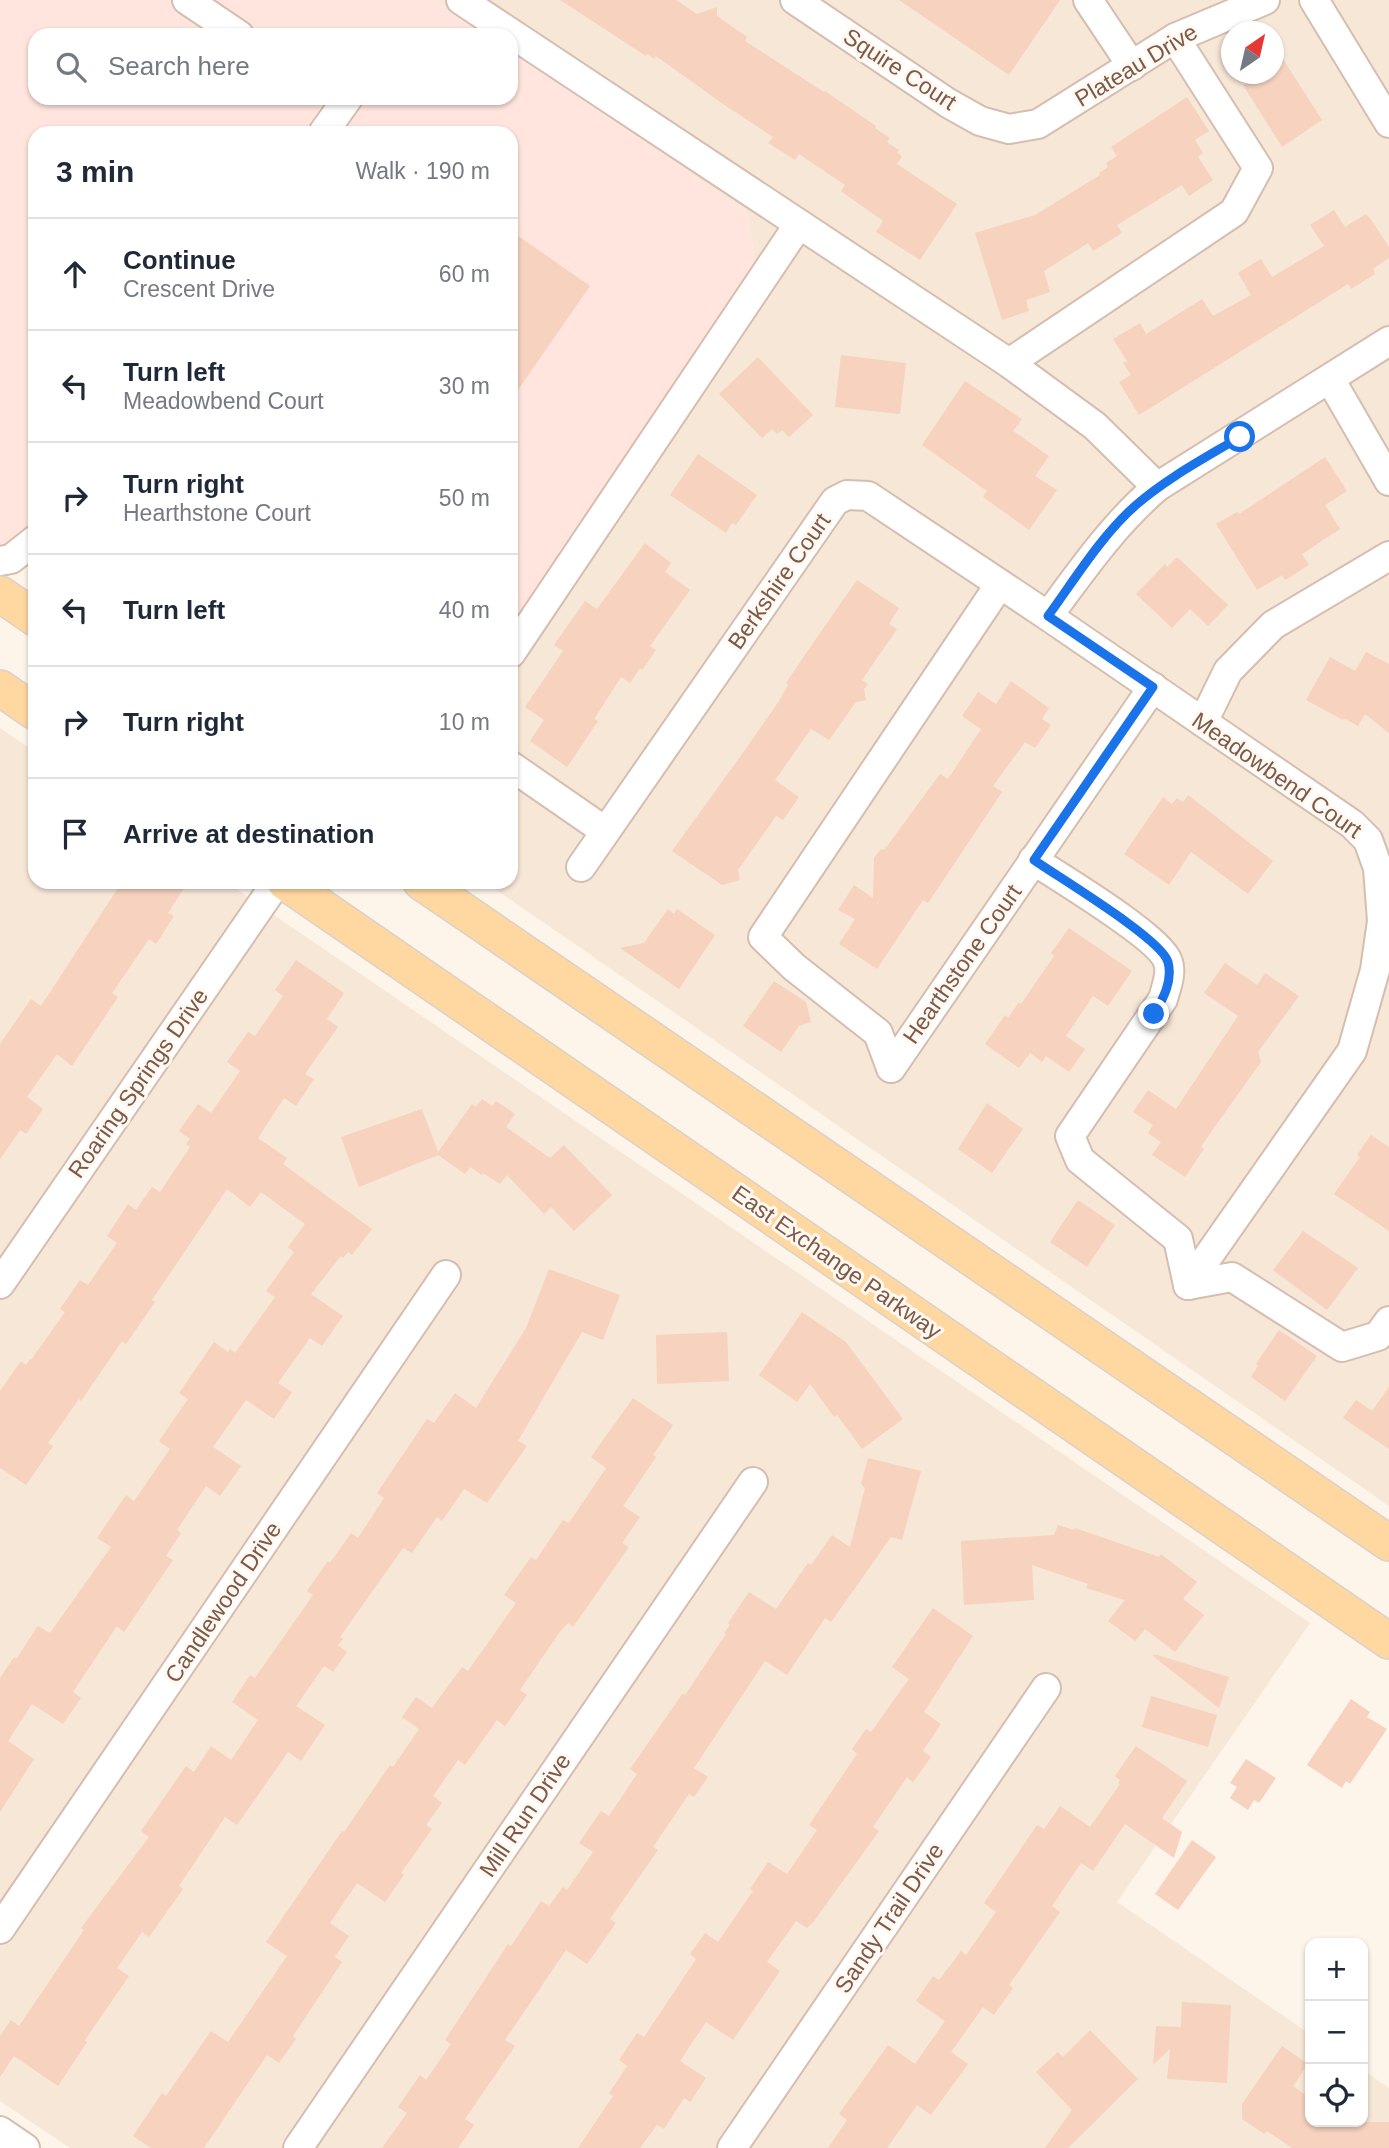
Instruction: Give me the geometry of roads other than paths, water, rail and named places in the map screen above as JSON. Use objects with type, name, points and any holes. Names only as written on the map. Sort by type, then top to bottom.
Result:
[{"type":"main road","points":[[0,594],[28,613]]},
{"type":"main road","points":[[0,688],[28,707]]},
{"type":"main road","name":"East Exchange Parkway","points":[[295,889],[1389,1642]]},
{"type":"main road","points":[[431,889],[1389,1543]]},
{"type":"street","points":[[187,0],[229,28]]},
{"type":"street","points":[[461,0],[503,28]]},
{"type":"street","name":"Squire Court","points":[[795,0],[948,103],[980,121],[1009,129]]},
{"type":"street","points":[[1088,0],[1132,66]]},
{"type":"street","name":"Plateau Drive","points":[[1009,129],[1038,124],[1175,38],[1265,0]]},
{"type":"street","points":[[1314,0],[1389,123]]},
{"type":"street","points":[[518,38],[1009,363],[1095,426],[1157,487]]},
{"type":"street","points":[[1009,363],[1234,212],[1258,168],[1175,38]]},
{"type":"street","points":[[327,126],[338,105]]},
{"type":"street","points":[[518,643],[799,224]]},
{"type":"street","points":[[1048,616],[1101,544],[1133,508],[1157,487],[1389,341]]},
{"type":"street","points":[[1330,379],[1389,481]]},
{"type":"street","name":"Berkshire Court","points":[[581,867],[835,501],[847,495],[868,496],[1048,616]]},
{"type":"street","points":[[0,561],[11,559],[28,546]]},
{"type":"street","points":[[1203,722],[1228,671],[1273,625],[1389,556]]},
{"type":"street","name":"Hearthstone Court","points":[[1000,584],[763,937],[794,967],[878,1033],[891,1068],[1153,687]]},
{"type":"street","name":"Meadowbend Court","points":[[1048,616],[1352,824],[1368,840],[1378,868],[1382,921],[1375,970],[1352,1051],[1188,1285]]},
{"type":"street","points":[[518,771],[605,831]]},
{"type":"street","points":[[1034,860],[1151,940],[1168,961],[1168,982],[1163,999],[1070,1136],[1080,1160],[1178,1239],[1188,1285],[1231,1277],[1342,1347],[1378,1336],[1389,1321]]},
{"type":"street","name":"Roaring Springs Drive","points":[[0,1284],[272,889]]},
{"type":"street","name":"Candlewood Drive","points":[[0,1928],[446,1275]]},
{"type":"street","name":"Mill Run Drive","points":[[298,2148],[752,1482]]},
{"type":"street","name":"Sandy Trail Drive","points":[[732,2148],[1046,1688]]},
{"type":"street","points":[[0,2131],[26,2148]]}]
